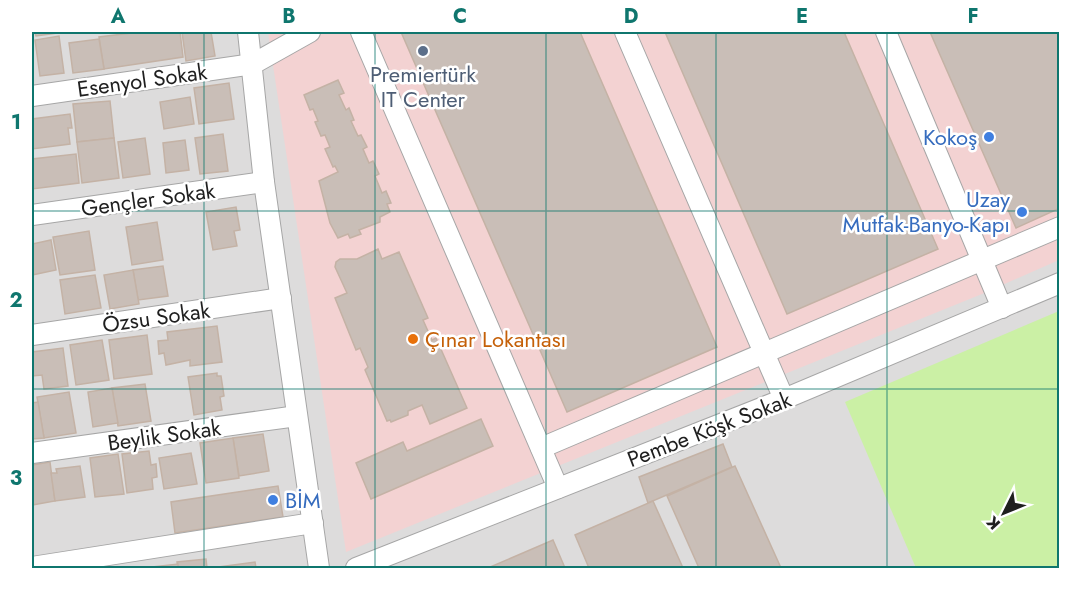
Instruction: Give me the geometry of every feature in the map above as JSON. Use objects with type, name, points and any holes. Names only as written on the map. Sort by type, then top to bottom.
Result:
[{"type":"street","points":[[248,32],[264,182],[319,568]]},
{"type":"street","points":[[253,64],[310,32]]},
{"type":"street","points":[[361,32],[558,488]]},
{"type":"street","points":[[625,32],[784,399]]},
{"type":"street","points":[[886,32],[1002,308]]},
{"type":"street","name":"Esenyol Sokak","points":[[32,96],[253,64]]},
{"type":"street","name":"Gençler Sokak","points":[[32,215],[264,182]]},
{"type":"street","points":[[541,448],[1059,227]]},
{"type":"street","name":"Pembe Köşk Sokak","points":[[356,568],[784,399],[1059,283]]},
{"type":"street","name":"Özsu Sokak","points":[[32,335],[281,298]]},
{"type":"street","name":"Beylik Sokak","points":[[32,453],[297,416]]},
{"type":"street","points":[[32,567],[313,524]]},
{"type":"shaded area","points":[[32,32],[1059,32],[1059,568],[32,568]]},
{"type":"shaded area","points":[[268,32],[1059,32],[1059,260],[982,294],[346,552]]},
{"type":"green space","points":[[1059,311],[1059,568],[916,568],[845,402]]},
{"type":"building","points":[[32,32],[57,32],[58,33],[36,36]]},
{"type":"building","points":[[140,32],[180,32],[183,57],[104,69],[99,37]]},
{"type":"building","points":[[182,32],[211,32],[215,56],[186,61]]},
{"type":"building","points":[[401,32],[580,32],[717,347],[567,412]]},
{"type":"building","points":[[665,32],[844,32],[938,249],[787,314]]},
{"type":"building","points":[[930,32],[1060,32],[1060,208],[1016,228]]},
{"type":"building","points":[[59,36],[64,73],[40,76],[35,40]]},
{"type":"building","points":[[99,39],[104,69],[73,73],[69,43]]},
{"type":"building","points":[[338,80],[344,93],[339,95],[346,110],[349,108],[354,120],[351,121],[358,136],[361,135],[367,147],[363,149],[369,163],[373,161],[379,174],[375,176],[382,193],[386,191],[391,203],[387,204],[390,212],[380,217],[380,222],[359,230],[361,234],[350,238],[348,234],[338,238],[330,223],[319,181],[338,172],[335,166],[333,167],[325,149],[330,147],[325,135],[321,136],[315,122],[318,121],[313,109],[310,110],[304,95]]},
{"type":"building","points":[[229,83],[234,119],[199,124],[194,88]]},
{"type":"building","points":[[190,97],[194,124],[164,129],[160,102]]},
{"type":"building","points":[[110,101],[114,138],[77,142],[73,104]]},
{"type":"building","points":[[70,114],[72,128],[68,128],[70,144],[32,149],[32,119]]},
{"type":"building","points":[[223,134],[228,171],[200,174],[195,138]]},
{"type":"building","points":[[114,138],[119,178],[82,183],[77,142]]},
{"type":"building","points":[[145,138],[150,174],[123,178],[118,142]]},
{"type":"building","points":[[185,140],[189,170],[166,173],[163,143]]},
{"type":"building","points":[[76,154],[79,183],[32,189],[32,159]]},
{"type":"building","points":[[236,207],[240,230],[234,231],[237,246],[213,250],[206,212]]},
{"type":"building","points":[[157,222],[163,260],[132,265],[126,227]]},
{"type":"building","points":[[89,231],[95,270],[60,275],[53,237]]},
{"type":"building","points":[[51,240],[56,270],[32,275],[32,244]]},
{"type":"building","points":[[378,249],[382,259],[399,252],[428,318],[423,320],[432,340],[436,338],[467,408],[430,424],[422,405],[408,411],[408,415],[391,422],[387,421],[365,370],[368,367],[360,348],[356,350],[335,298],[347,293],[335,267],[336,262],[340,259],[357,259]]},
{"type":"building","points":[[163,266],[168,296],[138,300],[133,270]]},
{"type":"building","points":[[133,270],[139,304],[110,309],[104,275]]},
{"type":"building","points":[[95,275],[101,308],[65,314],[60,280]]},
{"type":"building","points":[[217,326],[222,362],[190,366],[190,360],[166,365],[164,353],[159,354],[158,341],[168,340],[167,332]]},
{"type":"building","points":[[147,335],[152,374],[114,379],[109,340]]},
{"type":"building","points":[[102,340],[109,380],[76,385],[70,345]]},
{"type":"building","points":[[63,348],[68,386],[44,389],[42,375],[32,376],[32,352]]},
{"type":"building","points":[[217,373],[217,376],[221,376],[224,396],[220,397],[222,410],[194,415],[188,377]]},
{"type":"building","points":[[145,384],[151,421],[118,426],[112,388]]},
{"type":"building","points":[[112,388],[118,423],[93,427],[88,392]]},
{"type":"building","points":[[69,392],[76,433],[44,438],[37,397]]},
{"type":"building","points":[[38,402],[44,438],[32,439],[32,403]]},
{"type":"building","points":[[481,419],[493,446],[371,499],[356,463],[403,442],[407,451]]},
{"type":"building","points":[[263,434],[269,471],[239,476],[233,438]]},
{"type":"building","points":[[233,438],[239,478],[206,483],[200,443]]},
{"type":"building","points":[[723,444],[732,467],[648,503],[639,477]]},
{"type":"building","points":[[149,451],[151,465],[156,464],[157,477],[152,478],[153,489],[127,493],[122,454]]},
{"type":"building","points":[[191,453],[197,484],[164,489],[159,458]]},
{"type":"building","points":[[118,454],[124,494],[95,497],[90,458]]},
{"type":"building","points":[[50,462],[55,501],[32,505],[32,465]]},
{"type":"building","points":[[80,466],[85,497],[55,501],[51,473],[57,473],[56,469]]},
{"type":"building","points":[[735,466],[781,568],[699,568],[667,496]]},
{"type":"building","points":[[278,486],[283,517],[175,533],[171,502]]},
{"type":"building","points":[[653,501],[683,568],[589,568],[575,535]]},
{"type":"building","points":[[553,540],[565,568],[488,568]]},
{"type":"building","points":[[206,559],[207,568],[178,568],[177,562]]},
{"type":"building","points":[[255,562],[256,568],[219,568],[219,567]]},
{"type":"building","points":[[178,564],[178,568],[143,568]]},
{"type":"place","name":"Premiertürk IT Center","points":[[423,51]]},
{"type":"place","name":"Kokoş","points":[[989,137]]},
{"type":"place","name":"Uzay Mutfak-Banyo-Kapı","points":[[1022,212]]},
{"type":"place","name":"Çınar Lokantası","points":[[413,339]]},
{"type":"place","name":"BİM","points":[[273,500]]}]
